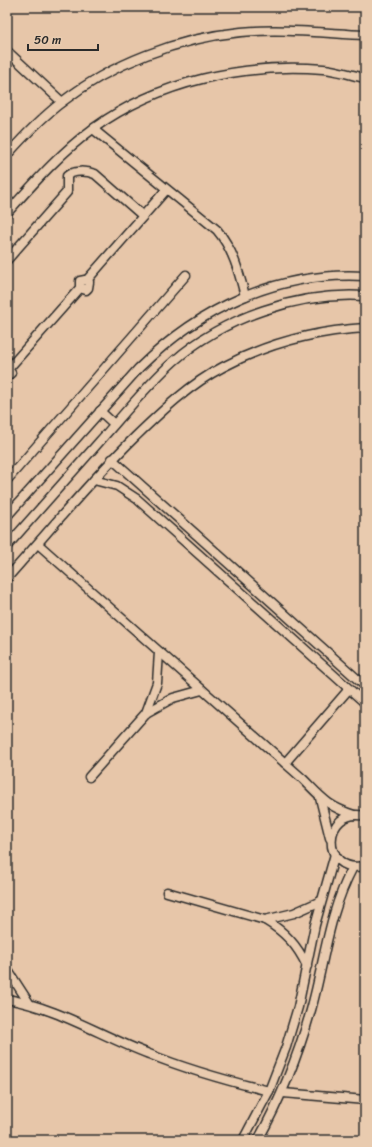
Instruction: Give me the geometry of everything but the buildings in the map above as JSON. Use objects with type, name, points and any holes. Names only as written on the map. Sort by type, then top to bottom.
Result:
[{"type":"street","points":[[7,155],[31,128],[62,102],[91,82],[125,65],[180,44],[213,36],[268,31],[365,35]]},
{"type":"street","points":[[7,51],[62,102]]},
{"type":"street","points":[[7,213],[60,156],[93,129],[115,114],[144,99],[210,76],[248,70],[287,68],[325,69],[365,78]]},
{"type":"street","points":[[93,129],[166,190],[209,222],[224,239],[235,260],[245,296]]},
{"type":"street","points":[[7,260],[67,192],[67,176],[72,172],[86,172],[95,174],[143,216]]},
{"type":"street","points":[[8,371],[80,288],[83,290],[88,288],[89,285],[87,280],[166,190]]},
{"type":"street","points":[[7,480],[186,275]]},
{"type":"street","points":[[7,516],[100,411],[162,346],[201,318],[245,296],[272,287],[330,277],[365,276]]},
{"type":"street","points":[[7,546],[153,381],[174,361],[198,343],[229,324],[277,307],[304,300],[365,296]]},
{"type":"street","points":[[7,578],[112,460],[158,415],[188,389],[222,367],[258,350],[296,338],[335,330],[365,328]]},
{"type":"street","points":[[100,411],[114,424]]},
{"type":"street","points":[[112,460],[365,686]]},
{"type":"street","points":[[94,480],[117,486],[132,496],[365,703]]},
{"type":"street","points":[[38,544],[284,763],[320,798],[336,808],[361,814]]},
{"type":"street","points":[[146,713],[157,683],[159,652]]},
{"type":"street","points":[[284,763],[349,688]]},
{"type":"street","points":[[89,777],[146,713],[173,698],[202,690]]},
{"type":"street","points":[[320,798],[334,854],[339,860],[353,867],[365,866]]},
{"type":"street","points":[[331,844],[334,829],[346,818],[361,814]]},
{"type":"street","points":[[243,1140],[269,1091],[286,1046],[298,1007],[321,901],[334,854]]},
{"type":"street","points":[[258,1140],[283,1093],[311,1010],[335,906],[353,867]]},
{"type":"street","points":[[167,892],[265,920],[279,928],[291,939],[300,951],[307,966]]},
{"type":"street","points":[[265,920],[294,913],[321,901]]},
{"type":"street","points":[[7,969],[29,1003]]},
{"type":"street","points":[[7,999],[29,1003],[52,1010],[150,1055],[189,1069],[269,1091]]},
{"type":"street","points":[[283,1093],[365,1100]]}]
